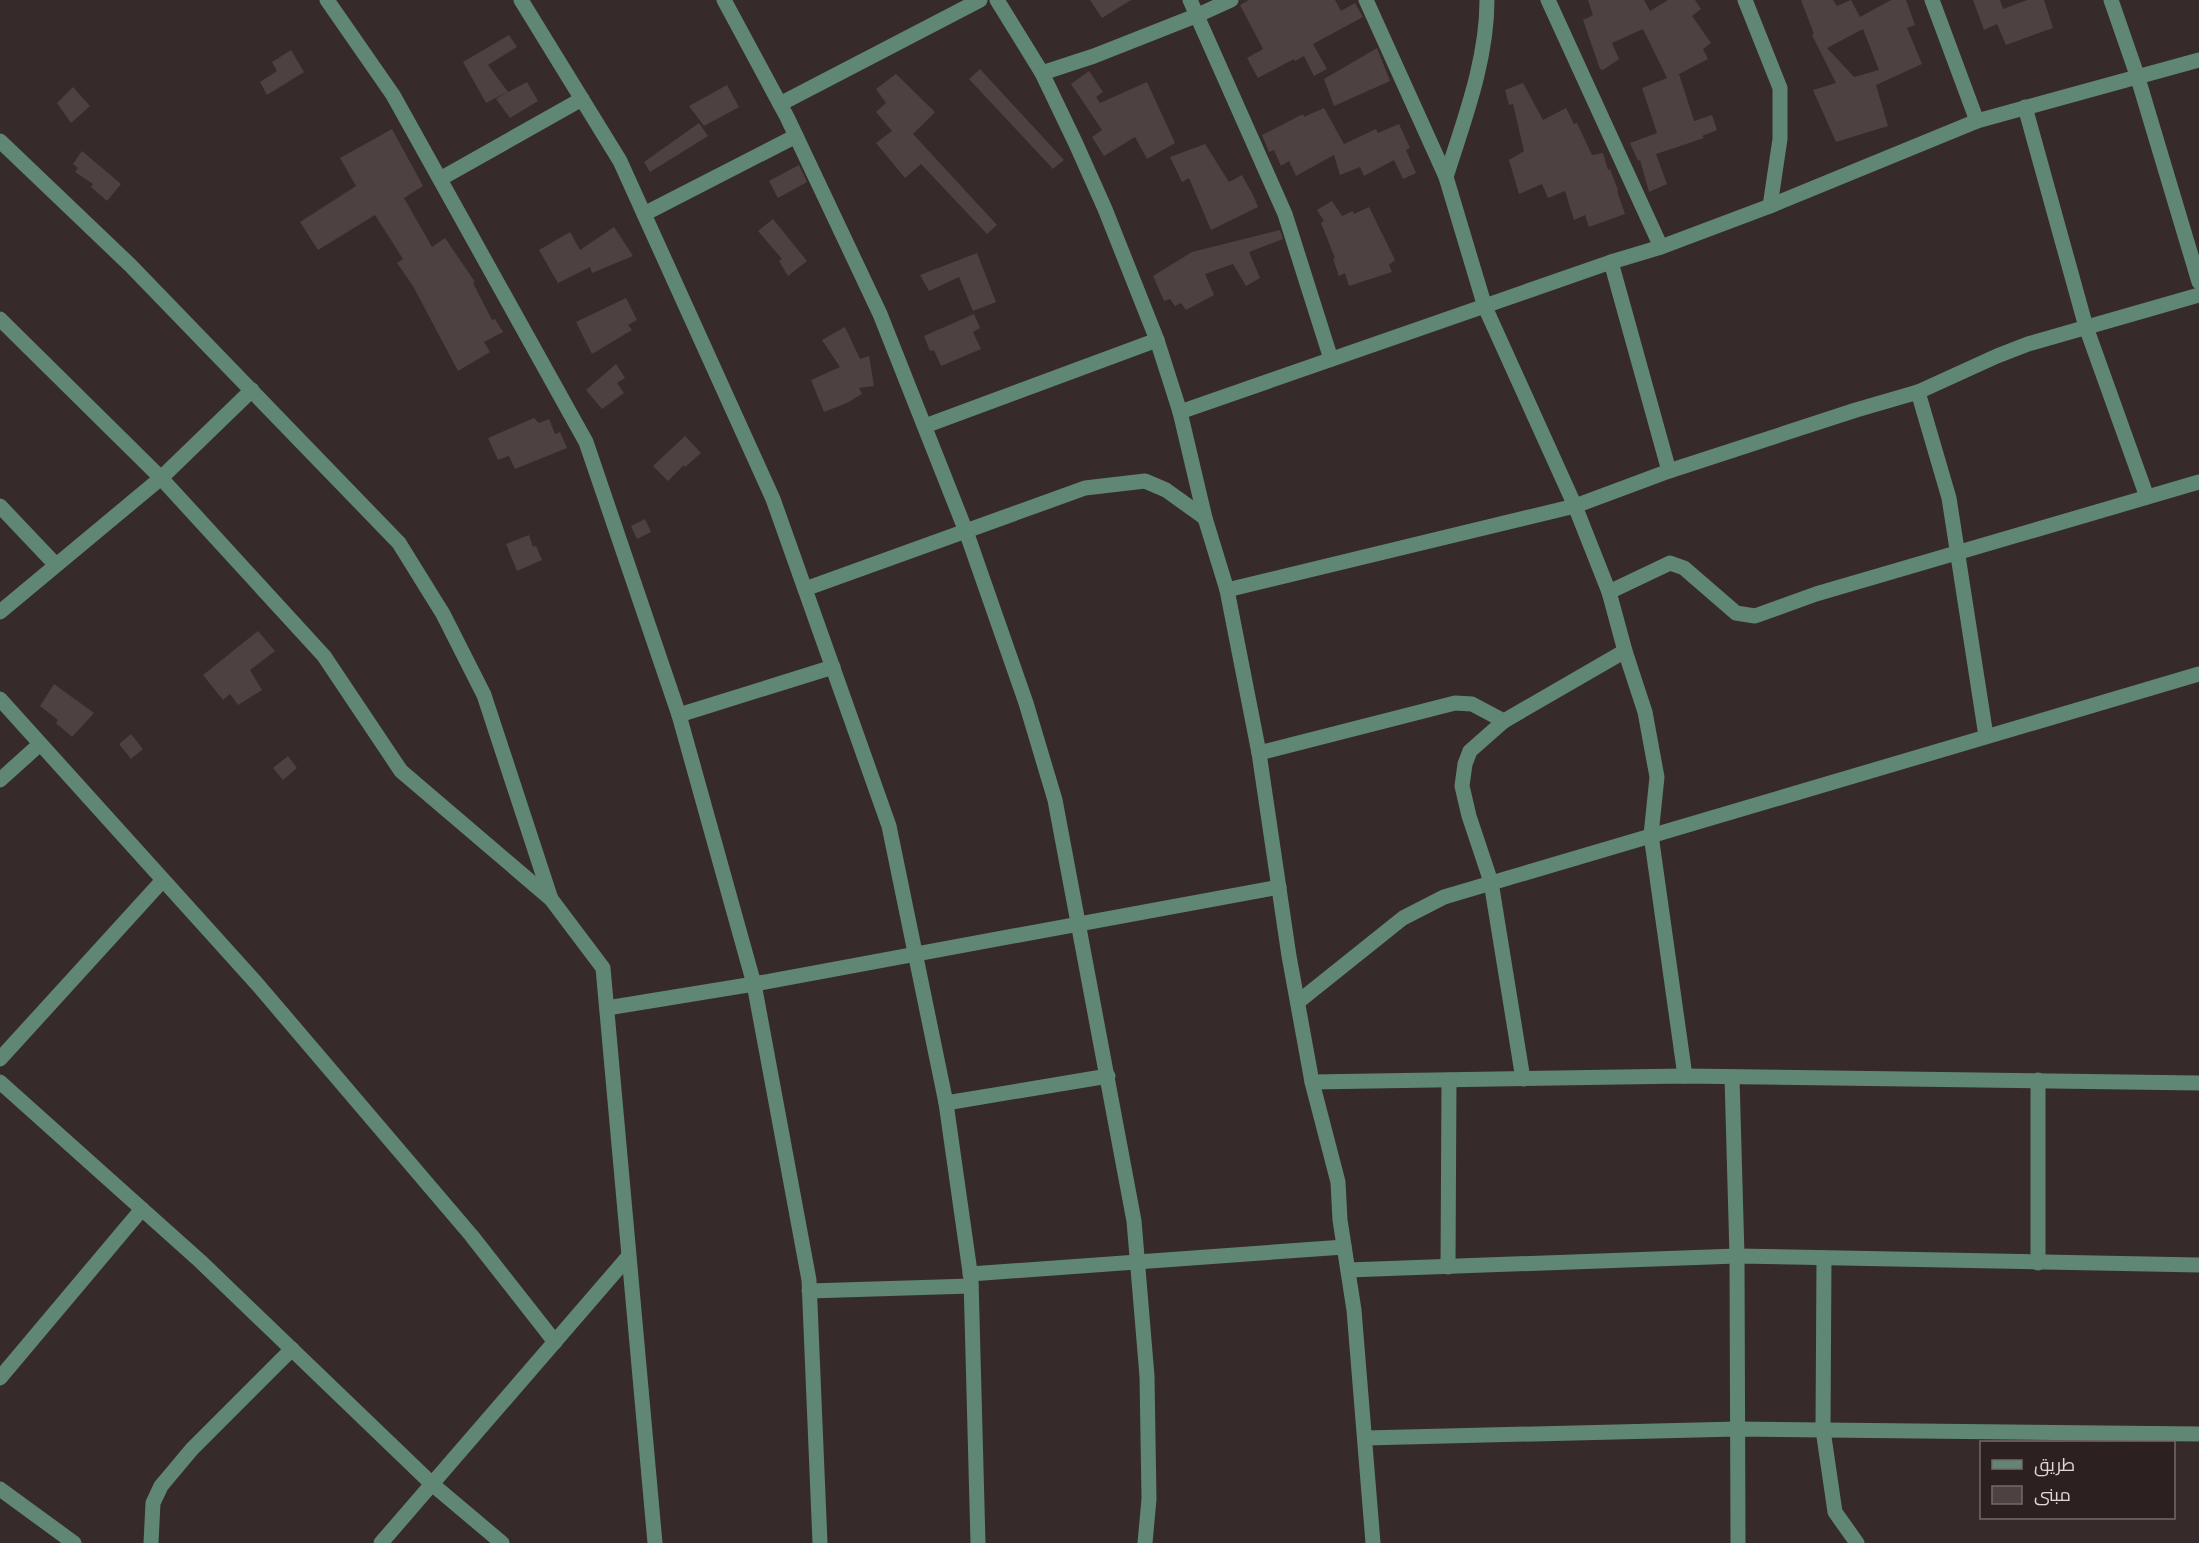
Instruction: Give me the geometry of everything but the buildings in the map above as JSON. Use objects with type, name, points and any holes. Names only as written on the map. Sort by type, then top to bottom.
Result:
[{"type":"street","points":[[327,0],[393,94],[585,442],[679,715],[754,984],[809,1291],[820,1543]]},
{"type":"street","points":[[521,0],[620,161],[773,499],[889,826],[946,1103],[970,1280],[978,1543]]},
{"type":"street","points":[[724,0],[796,136],[880,314],[966,531],[1026,704],[1055,800],[1134,1221],[1147,1376],[1149,1499],[1145,1543]]},
{"type":"street","points":[[780,104],[980,0]]},
{"type":"street","points":[[997,0],[1042,73],[1105,209],[1157,340],[1180,412],[1205,518],[1227,590],[1259,753],[1312,1082],[1338,1182],[1353,1310],[1374,1543]]},
{"type":"street","points":[[1190,0],[1285,214],[1331,359]]},
{"type":"street","points":[[1042,73],[1094,56],[1231,0]]},
{"type":"street","points":[[1366,0],[1446,177],[1485,307],[1575,506],[1609,592],[1645,712],[1657,777],[1651,835],[1685,1077]]},
{"type":"street","points":[[1446,177],[1479,67],[1487,16],[1487,0]]},
{"type":"street","points":[[1548,0],[1661,247]]},
{"type":"street","points":[[1745,0],[1780,88],[1780,139],[1770,206]]},
{"type":"street","points":[[1932,0],[1977,121]]},
{"type":"street","points":[[2111,0],[2137,75],[2199,282]]},
{"type":"street","points":[[1180,412],[1611,262],[1661,247],[1770,206],[1977,121],[2137,75],[2199,60]]},
{"type":"street","points":[[440,179],[582,99]]},
{"type":"street","points":[[2025,107],[2086,327],[2147,497]]},
{"type":"street","points":[[644,214],[796,136]]},
{"type":"street","points":[[0,141],[130,265],[399,543],[443,614],[484,695],[551,899]]},
{"type":"street","points":[[1611,262],[1669,471]]},
{"type":"street","points":[[1227,590],[1575,506],[1669,471],[1918,392],[1997,356],[2086,327],[2199,295]]},
{"type":"street","points":[[0,319],[161,478],[324,656],[401,771],[551,899],[603,968],[655,1543]]},
{"type":"street","points":[[925,426],[1157,340]]},
{"type":"street","points":[[0,612],[161,478],[252,390]]},
{"type":"street","points":[[1918,392],[1947,489],[1986,736]]},
{"type":"street","points":[[805,589],[1085,488],[1145,481],[1166,490],[1205,518]]},
{"type":"street","points":[[1609,592],[1670,563],[1684,568],[1736,613],[1755,616],[1816,594],[2199,482]]},
{"type":"street","points":[[0,506],[56,564]]},
{"type":"street","points":[[1523,1079],[1491,882],[1469,816],[1462,786],[1466,764],[1470,751],[1504,721],[1625,651]]},
{"type":"street","points":[[679,715],[833,667]]},
{"type":"street","points":[[1298,1002],[1403,918],[1444,897],[2199,674]]},
{"type":"street","points":[[0,699],[258,986],[471,1235],[555,1342]]},
{"type":"street","points":[[1259,753],[1455,703],[1472,704],[1504,721]]},
{"type":"street","points":[[0,780],[40,744]]},
{"type":"street","points":[[0,1059],[163,880]]},
{"type":"street","points":[[607,1008],[754,984],[1279,887]]},
{"type":"street","points":[[946,1103],[1108,1076]]},
{"type":"street","points":[[1732,1077],[1737,1256],[1738,1543]]},
{"type":"street","points":[[1312,1082],[1732,1077],[2199,1083]]},
{"type":"street","points":[[1448,1267],[1449,1080]]},
{"type":"street","points":[[2038,1080],[2038,1263]]},
{"type":"street","points":[[0,1082],[200,1261],[432,1484],[502,1543]]},
{"type":"street","points":[[0,1378],[142,1209]]},
{"type":"street","points":[[809,1291],[970,1280],[1138,1262],[1344,1247]]},
{"type":"street","points":[[1348,1270],[1737,1256],[2199,1265]]},
{"type":"street","points":[[381,1543],[628,1257]]},
{"type":"street","points":[[1824,1258],[1823,1430],[1835,1512],[1857,1543]]},
{"type":"street","points":[[151,1543],[153,1503],[161,1486],[192,1449],[291,1349]]},
{"type":"street","points":[[1365,1438],[1737,1429],[2199,1434]]},
{"type":"street","points":[[0,1489],[74,1543]]}]
